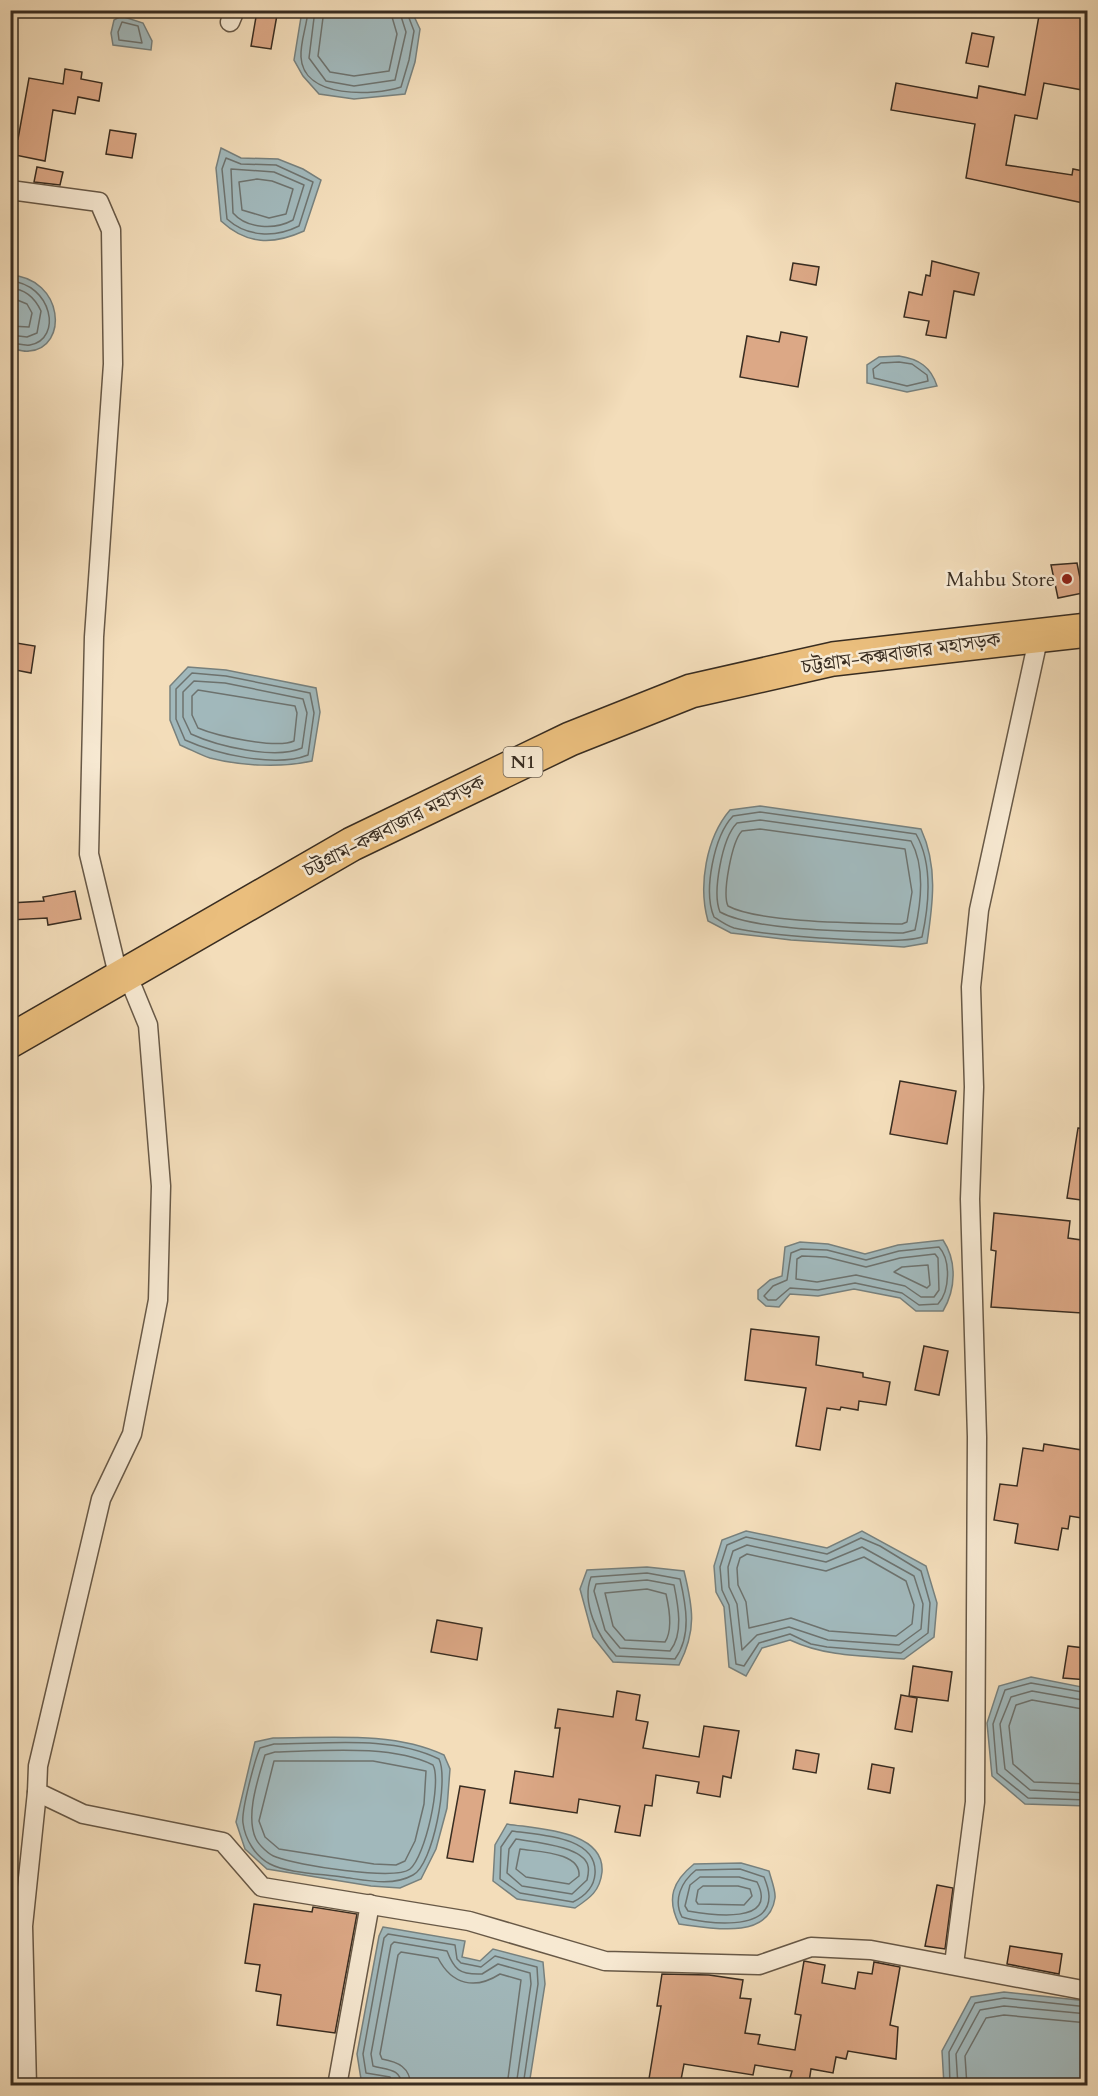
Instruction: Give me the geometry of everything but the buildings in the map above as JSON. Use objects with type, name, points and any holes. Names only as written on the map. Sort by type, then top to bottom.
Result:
[{"type":"highway","name":"চট্টগ্রাম-কক্সবাজার মহাসড়ক","points":[[10,1041],[352,844],[570,739],[691,691],[832,659],[1088,630]]},
{"type":"street","points":[[10,190],[99,202],[111,230],[113,364],[94,637],[89,855],[123,976],[148,1025],[161,1186],[158,1300],[132,1434],[101,1499],[38,1766],[22,1926],[27,2085]]},
{"type":"street","points":[[954,1964],[975,1802],[977,1437],[970,1199],[974,1087],[971,987],[979,910],[1039,635]]},
{"type":"street","points":[[37,1792],[82,1814],[223,1842],[262,1887],[469,1921],[605,1961],[759,1965],[811,1947],[871,1950],[1088,1991]]},
{"type":"street","points":[[337,2085],[370,1904]]},
{"type":"water","points":[[302,11],[412,12],[420,29],[415,62],[405,94],[354,99],[319,94],[303,76],[294,60]]},
{"type":"water","points":[[121,16],[143,23],[152,41],[151,50],[113,45],[111,33],[114,20]]},
{"type":"water","points":[[221,148],[241,158],[278,159],[303,169],[321,180],[304,231],[282,239],[261,240],[241,235],[221,221],[216,168]]},
{"type":"water","points":[[10,275],[28,279],[41,288],[50,300],[55,313],[55,326],[51,338],[42,347],[27,351],[11,348]]},
{"type":"water","points":[[899,356],[913,359],[923,365],[928,369],[937,386],[907,392],[867,383],[867,365],[879,357]]},
{"type":"water","points":[[188,667],[226,670],[316,688],[320,712],[312,761],[274,765],[235,763],[210,758],[180,745],[170,720],[170,686]]},
{"type":"water","points":[[760,806],[921,829],[930,857],[933,885],[927,943],[904,947],[791,940],[731,933],[708,921],[704,878],[715,834],[730,810]]},
{"type":"water","points":[[943,1240],[951,1257],[953,1275],[950,1294],[943,1311],[916,1311],[900,1298],[854,1289],[818,1296],[790,1294],[779,1307],[766,1306],[758,1299],[758,1290],[770,1280],[782,1276],[785,1247],[800,1242],[828,1244],[865,1254],[898,1245]]},
{"type":"water","points":[[746,1531],[827,1548],[862,1531],[926,1566],[937,1603],[934,1637],[904,1659],[832,1653],[790,1640],[762,1648],[746,1676],[729,1667],[724,1607],[716,1592],[714,1566],[722,1540]]},
{"type":"water","points":[[647,1567],[684,1571],[690,1596],[692,1619],[689,1641],[679,1665],[613,1662],[593,1637],[580,1589],[587,1570]]},
{"type":"water","points":[[1031,1677],[1087,1688],[1087,1806],[1025,1804],[992,1776],[987,1723],[999,1686]]},
{"type":"water","points":[[273,1738],[382,1739],[424,1747],[444,1755],[450,1769],[447,1808],[436,1849],[421,1879],[400,1888],[371,1886],[267,1869],[245,1849],[236,1822],[255,1742]]},
{"type":"water","points":[[507,1824],[567,1834],[593,1847],[600,1858],[602,1872],[599,1884],[593,1893],[575,1908],[517,1899],[493,1881],[495,1845]]},
{"type":"water","points":[[741,1863],[769,1871],[775,1898],[770,1912],[762,1921],[736,1929],[679,1924],[672,1898],[677,1884],[687,1870],[694,1864]]},
{"type":"water","points":[[383,1927],[465,1941],[462,1957],[480,1961],[493,1949],[543,1962],[545,1984],[529,2085],[401,2086],[361,2079],[357,2054],[379,1936]]},
{"type":"water","points":[[1004,1992],[1087,2001],[1087,2085],[944,2085],[942,2051],[971,1997]]},
{"type":"place","name":"Mahbu Store","points":[[1067,579]]}]
